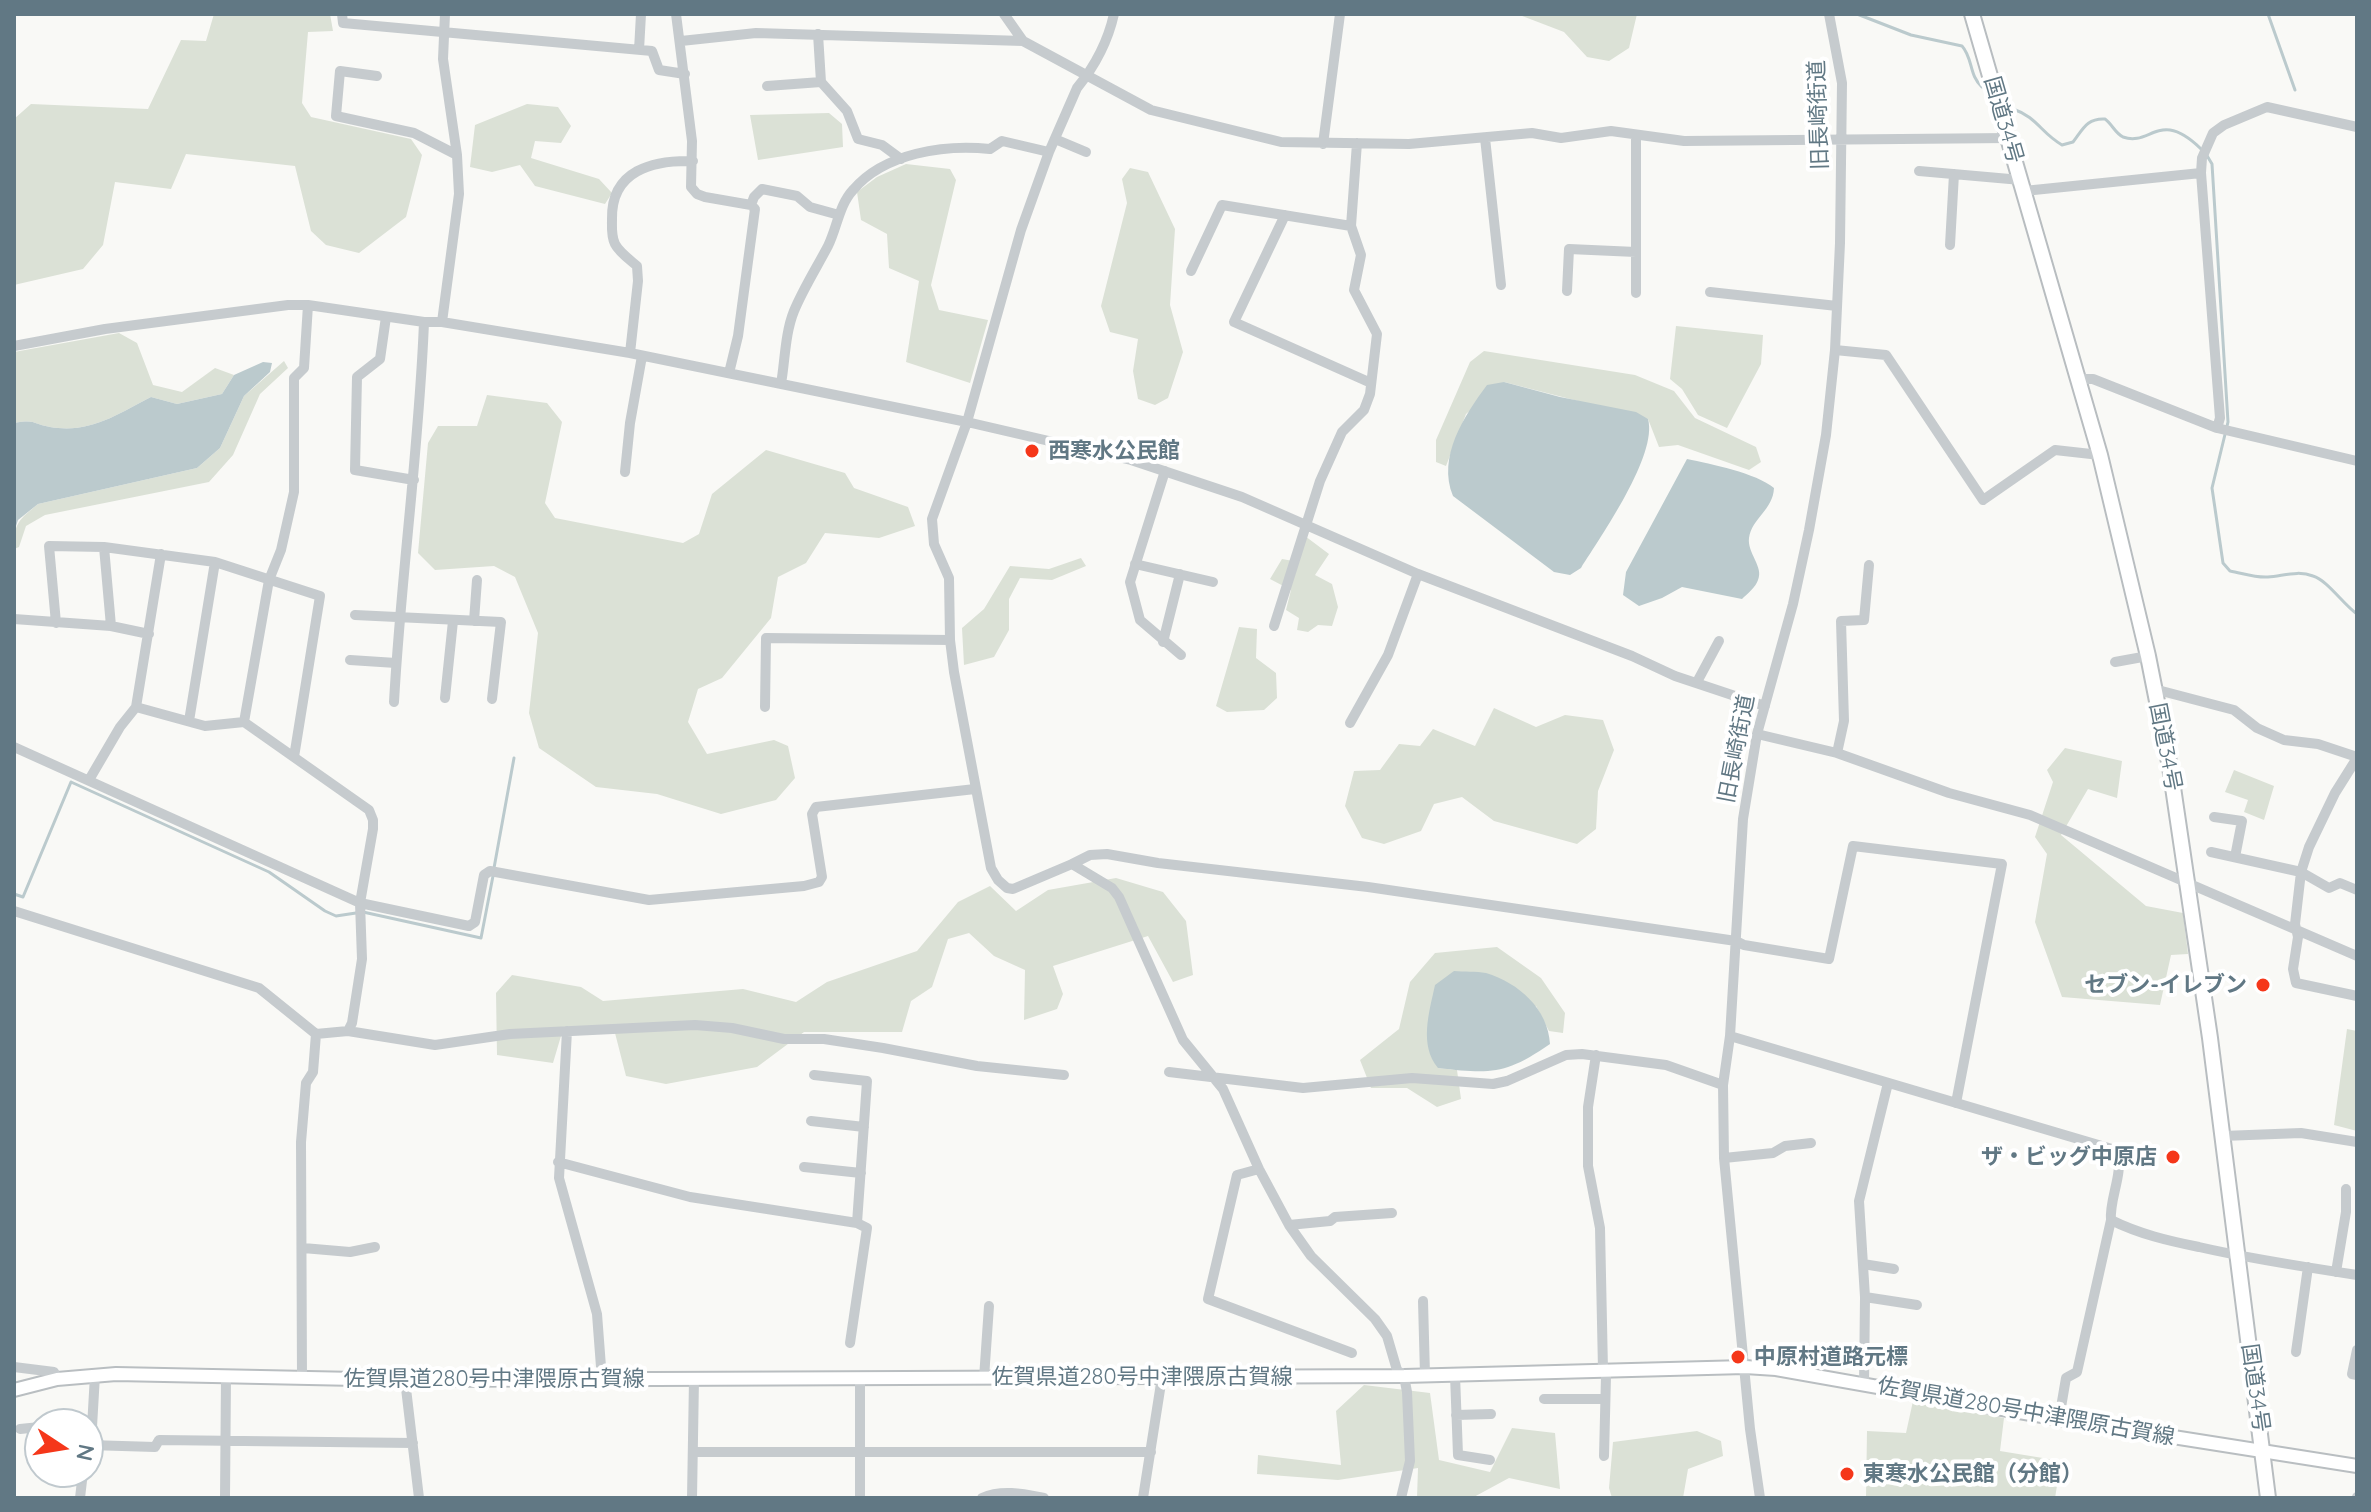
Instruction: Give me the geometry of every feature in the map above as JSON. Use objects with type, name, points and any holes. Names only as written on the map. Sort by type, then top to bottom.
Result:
[{"type":"highway","name":"国道34号","points":[[1972,14],[2080,379],[2148,656],[2189,883],[2268,1498]]},
{"type":"main road","name":"佐賀県道280号中津隈原古賀線","points":[[14,1390],[57,1379],[95,1375],[602,1380],[1404,1376],[1745,1367],[1776,1369],[2059,1419],[2357,1466]]},
{"type":"street","points":[[342,14],[343,23],[652,51],[659,70],[685,74]]},
{"type":"street","points":[[442,322],[459,194],[457,155],[443,59],[445,14]]},
{"type":"street","points":[[639,50],[641,14]]},
{"type":"street","points":[[676,14],[693,161],[691,187],[697,194],[751,205],[755,209],[738,336],[729,373]]},
{"type":"street","points":[[1004,14],[1023,41]]},
{"type":"street","points":[[1114,14],[1109,37],[1077,88],[1049,152],[1003,288],[967,422],[932,519],[934,544],[949,578],[950,640],[975,789],[991,868],[998,880],[1013,889],[1090,855],[1107,854],[1158,863],[1368,887],[1736,941],[1744,945],[1829,959],[1853,846],[2002,864],[1956,1103]]},
{"type":"street","points":[[1323,144],[1340,14]]},
{"type":"street","name":"旧長崎街道","points":[[1760,1498],[1750,1429],[1724,1158],[1723,1085],[1730,1036],[1743,819],[1757,734],[1793,604],[1809,530],[1826,435],[1835,350],[1842,83],[1829,14]]},
{"type":"street","points":[[681,41],[756,33],[1023,41],[1151,110],[1281,142],[1409,144],[1532,133],[1561,138],[1611,131],[1684,141],[2009,138]]},
{"type":"street","points":[[818,34],[821,82],[847,111],[858,139],[882,145],[901,159]]},
{"type":"street","points":[[377,76],[340,71],[336,116],[414,133],[457,155]]},
{"type":"street","points":[[767,86],[821,82]]},
{"type":"street","points":[[2217,428],[2220,418],[2201,173],[2207,145],[2213,133],[2224,125],[2267,107],[2357,127]]},
{"type":"street","points":[[1636,136],[1636,293]]},
{"type":"street","points":[[1485,138],[1501,285]]},
{"type":"street","points":[[1055,139],[1086,152]]},
{"type":"street","points":[[781,384],[793,314],[835,232],[839,215],[852,190],[874,172],[901,159],[944,149],[966,146],[990,149],[1002,141],[1049,152]]},
{"type":"street","points":[[1274,626],[1320,481],[1342,432],[1364,410],[1371,383],[1377,334],[1354,290],[1361,255],[1351,226],[1357,143]]},
{"type":"street","points":[[630,353],[637,266],[616,246],[612,234],[614,198],[620,185],[653,163],[664,160],[693,161]]},
{"type":"street","points":[[1919,171],[2023,186],[2201,173]]},
{"type":"street","points":[[1950,245],[1954,174]]},
{"type":"street","points":[[751,205],[762,189],[797,196],[810,207],[839,215]]},
{"type":"street","points":[[1191,271],[1222,205],[1351,226]]},
{"type":"street","points":[[1285,215],[1234,322],[1371,383]]},
{"type":"street","points":[[1567,291],[1569,249],[1636,252]]},
{"type":"street","points":[[1710,292],[1837,306]]},
{"type":"street","points":[[244,722],[269,580],[281,550],[294,492],[294,378],[304,368],[308,305]]},
{"type":"street","points":[[14,346],[105,329],[308,305],[442,322],[729,373],[967,422],[1131,460],[1242,497],[1418,574],[1632,656],[1675,676],[1765,706]]},
{"type":"street","points":[[386,317],[380,359],[357,377],[355,470],[414,480]]},
{"type":"street","points":[[394,702],[399,619],[414,480],[424,322]]},
{"type":"street","points":[[1835,350],[1886,355],[1983,500],[2055,450],[2100,455]]},
{"type":"street","points":[[625,472],[642,356]]},
{"type":"street","points":[[2080,379],[2093,379],[2217,428],[2357,461]]},
{"type":"street","points":[[1165,471],[1130,582],[1140,620],[1181,655]]},
{"type":"street","points":[[56,623],[49,546],[104,547],[215,562],[320,596],[294,757]]},
{"type":"street","points":[[104,547],[111,626]]},
{"type":"street","points":[[89,780],[120,727],[136,707],[161,554]]},
{"type":"street","points":[[189,721],[215,562]]},
{"type":"street","points":[[1135,564],[1213,582]]},
{"type":"street","points":[[1837,753],[1844,721],[1841,621],[1864,620],[1869,565]]},
{"type":"street","points":[[1163,642],[1180,574]]},
{"type":"street","points":[[1350,723],[1388,655],[1418,574]]},
{"type":"street","points":[[474,621],[477,580]]},
{"type":"street","points":[[355,615],[501,622],[492,699]]},
{"type":"street","points":[[14,619],[111,626],[149,634]]},
{"type":"street","points":[[445,698],[453,621]]},
{"type":"street","points":[[765,707],[766,638],[950,640]]},
{"type":"street","points":[[1697,682],[1719,641]]},
{"type":"street","points":[[2115,662],[2148,656]]},
{"type":"street","points":[[350,660],[396,663]]},
{"type":"street","points":[[2154,689],[2234,710],[2257,728],[2284,740],[2318,744],[2357,757],[2335,793],[2309,847],[2301,872],[2293,969],[2296,983],[2357,996]]},
{"type":"street","points":[[136,707],[205,726],[244,722],[369,810],[373,829],[360,903],[362,959],[348,1031]]},
{"type":"street","points":[[1757,734],[1837,753],[1949,793],[2030,815],[2357,956]]},
{"type":"street","points":[[14,747],[360,903],[469,926],[475,922],[484,875],[493,871],[649,900],[819,882],[822,877],[812,814],[816,807],[975,789]]},
{"type":"street","points":[[2214,817],[2242,821],[2235,857]]},
{"type":"street","points":[[2211,852],[2301,872],[2329,888],[2340,883],[2357,890]]},
{"type":"street","points":[[1072,864],[1105,883],[1119,897],[1183,1040],[1223,1089],[1259,1169],[1289,1225],[1311,1256],[1375,1319],[1387,1336],[1397,1370],[1404,1376],[1410,1461],[1401,1498]]},
{"type":"street","points":[[14,911],[259,988],[316,1034],[348,1031],[435,1045],[510,1034],[695,1025],[732,1028],[784,1039],[824,1039],[977,1066],[1064,1075]]},
{"type":"street","points":[[567,1031],[559,1178],[597,1314],[602,1380]]},
{"type":"street","points":[[302,1378],[301,1142],[306,1083],[313,1072],[316,1034]]},
{"type":"street","points":[[1730,1036],[2117,1152],[2119,1163],[2111,1220],[2077,1372],[2066,1378],[2059,1419]]},
{"type":"street","points":[[1169,1072],[1303,1088],[1412,1078],[1493,1084],[1566,1055],[1596,1055],[1666,1065],[1723,1085]]},
{"type":"street","points":[[1596,1055],[1588,1107],[1588,1166],[1600,1228],[1603,1370],[1606,1376],[1604,1456]]},
{"type":"street","points":[[814,1075],[867,1081],[857,1223]]},
{"type":"street","points":[[1864,1385],[1865,1297],[1859,1201],[1888,1083]]},
{"type":"street","points":[[811,1121],[864,1127]]},
{"type":"street","points":[[2223,1136],[2301,1133],[2357,1142]]},
{"type":"street","points":[[1724,1158],[1773,1153],[1785,1146],[1811,1143]]},
{"type":"street","points":[[558,1162],[690,1197],[857,1223],[867,1228],[850,1343]]},
{"type":"street","points":[[804,1167],[861,1173]]},
{"type":"street","points":[[1259,1169],[1237,1175],[1208,1299],[1352,1353]]},
{"type":"street","points":[[2336,1272],[2346,1212],[2346,1189]]},
{"type":"street","points":[[1289,1225],[1330,1221],[1335,1217],[1392,1213]]},
{"type":"street","points":[[2111,1220],[2126,1228],[2170,1241],[2236,1256],[2357,1275]]},
{"type":"street","points":[[303,1248],[350,1252],[375,1247]]},
{"type":"street","points":[[1863,1264],[1894,1269]]},
{"type":"street","points":[[2296,1352],[2308,1267]]},
{"type":"street","points":[[1865,1297],[1917,1305]]},
{"type":"street","points":[[1423,1301],[1425,1375]]},
{"type":"street","points":[[984,1378],[989,1306]]},
{"type":"street","points":[[2357,1350],[2352,1374],[2357,1375]]},
{"type":"street","points":[[14,1367],[54,1372],[57,1379]]},
{"type":"street","points":[[92,1408],[95,1375]]},
{"type":"street","points":[[1455,1375],[1458,1455],[1490,1460]]},
{"type":"street","points":[[225,1498],[226,1376]]},
{"type":"street","points":[[1143,1498],[1162,1377]]},
{"type":"street","points":[[860,1378],[860,1498]]},
{"type":"street","points":[[692,1498],[694,1379]]},
{"type":"street","points":[[405,1380],[419,1498]]},
{"type":"street","points":[[1544,1399],[1605,1399]]},
{"type":"street","points":[[1456,1415],[1491,1414]]},
{"type":"street","points":[[20,1429],[24,1429]]},
{"type":"street","points":[[104,1447],[155,1447],[159,1440],[413,1443]]},
{"type":"street","points":[[693,1452],[1151,1452]]},
{"type":"street","points":[[982,1498],[1016,1492],[1044,1498]]},
{"type":"shaded area","points":[[214,14],[330,14],[333,31],[308,32],[302,103],[311,117],[411,139],[422,155],[406,217],[359,253],[326,245],[311,231],[295,166],[186,154],[171,189],[115,182],[103,245],[83,269],[14,285],[14,119],[31,104],[148,109],[181,40],[206,41]]},
{"type":"shaded area","points":[[1517,14],[1637,14],[1629,48],[1609,61],[1587,57],[1564,32]]},
{"type":"shaded area","points":[[527,104],[558,107],[571,126],[561,143],[535,141],[531,158],[599,179],[612,193],[605,204],[535,186],[520,165],[492,172],[470,167],[475,125]]},
{"type":"shaded area","points":[[829,113],[842,124],[843,147],[758,160],[750,115]]},
{"type":"shaded area","points":[[906,164],[950,169],[956,180],[931,285],[939,310],[988,320],[970,383],[906,362],[919,281],[889,268],[887,234],[861,220],[857,192],[877,177]]},
{"type":"shaded area","points":[[1130,168],[1148,172],[1175,229],[1170,305],[1183,352],[1168,398],[1155,405],[1138,399],[1133,371],[1138,339],[1110,332],[1101,306],[1127,203],[1122,179]]},
{"type":"shaded area","points":[[1676,326],[1763,335],[1761,364],[1727,428],[1698,415],[1682,389],[1670,379]]},
{"type":"shaded area","points":[[119,333],[137,343],[153,385],[182,392],[215,368],[234,375],[222,394],[177,404],[151,397],[115,416],[78,428],[14,423],[14,352]]},
{"type":"shaded area","points":[[1484,351],[1635,375],[1674,391],[1695,418],[1756,447],[1761,462],[1749,470],[1678,445],[1659,447],[1648,419],[1504,382],[1466,414],[1446,466],[1436,462],[1436,440],[1470,362]]},
{"type":"shaded area","points":[[284,361],[288,368],[260,394],[233,455],[209,482],[45,515],[26,526],[19,547],[14,549],[19,522],[38,504],[197,468],[220,448],[244,396]]},
{"type":"shaded area","points":[[263,362],[272,363],[270,372],[244,396],[220,448],[197,468],[38,504],[18,520],[14,532],[14,423],[78,428],[115,416],[151,397],[177,404],[222,394],[234,375]]},
{"type":"shaded area","points":[[1504,382],[1636,412],[1648,419],[1645,453],[1626,495],[1581,568],[1570,575],[1554,572],[1453,496],[1448,467],[1455,438],[1487,385]]},
{"type":"shaded area","points":[[487,395],[547,403],[562,422],[545,503],[555,518],[683,543],[699,534],[712,494],[766,450],[845,473],[854,488],[908,507],[915,526],[879,538],[825,533],[806,563],[778,577],[771,618],[722,678],[698,689],[688,722],[707,754],[774,740],[788,746],[795,778],[776,800],[721,814],[657,794],[596,787],[539,748],[529,713],[538,633],[515,577],[494,566],[435,570],[418,553],[428,443],[438,426],[477,426]]},
{"type":"shaded area","points":[[1687,459],[1745,474],[1774,488],[1770,502],[1749,538],[1759,570],[1758,580],[1742,599],[1682,587],[1639,606],[1623,595],[1626,572]]},
{"type":"shaded area","points":[[1305,536],[1329,554],[1315,575],[1332,584],[1338,607],[1332,626],[1318,625],[1308,632],[1297,630],[1299,618],[1286,610],[1291,590],[1270,579],[1282,559],[1299,562]]},
{"type":"shaded area","points":[[1081,558],[1086,566],[1052,580],[1020,578],[1009,599],[1009,630],[994,657],[964,665],[962,628],[984,609],[1010,566],[1049,569]]},
{"type":"shaded area","points":[[1239,627],[1257,629],[1256,658],[1276,673],[1277,698],[1264,710],[1227,712],[1216,706]]},
{"type":"shaded area","points":[[1494,708],[1536,727],[1565,715],[1603,720],[1614,750],[1598,791],[1596,829],[1577,844],[1494,821],[1462,797],[1434,804],[1421,831],[1384,844],[1362,838],[1345,806],[1354,771],[1380,770],[1399,744],[1420,746],[1433,729],[1475,746]]},
{"type":"shaded area","points":[[2065,748],[2122,761],[2117,798],[2088,789],[2061,835],[2146,906],[2183,913],[2188,954],[2171,955],[2160,1005],[2062,997],[2035,922],[2047,854],[2035,837],[2053,782],[2047,770]]},
{"type":"shaded area","points":[[2234,770],[2274,786],[2264,820],[2244,812],[2248,800],[2225,792]]},
{"type":"shaded area","points":[[1116,878],[1163,892],[1186,921],[1193,975],[1173,982],[1148,936],[1053,966],[1063,994],[1057,1009],[1024,1020],[1025,970],[994,956],[969,933],[948,939],[932,987],[911,1001],[902,1032],[804,1032],[757,1067],[666,1084],[626,1076],[615,1033],[561,1036],[553,1063],[497,1055],[496,993],[512,975],[581,987],[603,1001],[743,989],[796,1002],[827,982],[917,951],[958,902],[990,886],[1016,911],[1048,890]]},
{"type":"shaded area","points":[[1497,947],[1541,978],[1565,1013],[1563,1033],[1549,1031],[1536,1006],[1438,1068],[1457,1070],[1461,1099],[1437,1107],[1407,1088],[1371,1088],[1360,1060],[1399,1029],[1410,982],[1435,953]]},
{"type":"shaded area","points":[[1454,971],[1486,973],[1510,983],[1538,1009],[1550,1044],[1521,1062],[1497,1070],[1438,1068],[1432,1059],[1427,1039],[1428,1018],[1435,985]]},
{"type":"shaded area","points":[[2347,1029],[2357,1031],[2357,1131],[2334,1125]]},
{"type":"shaded area","points":[[1364,1385],[1430,1393],[1439,1460],[1490,1472],[1512,1428],[1555,1433],[1560,1489],[1509,1478],[1472,1498],[1417,1498],[1418,1468],[1338,1480],[1257,1474],[1258,1455],[1341,1465],[1336,1411]]},
{"type":"shaded area","points":[[1913,1401],[2004,1418],[2000,1451],[2061,1461],[2055,1498],[1866,1498],[1867,1431],[1906,1433]]},
{"type":"shaded area","points":[[1697,1431],[1721,1441],[1723,1456],[1688,1469],[1683,1498],[1612,1498],[1609,1488],[1613,1442]]},
{"type":"waterway","points":[[1857,14],[1911,35],[1962,46],[1982,87]]},
{"type":"waterway","points":[[2268,14],[2295,90]]},
{"type":"waterway","points":[[2013,109],[2028,116],[2062,145],[2073,142],[2090,122],[2105,119],[2123,137],[2133,139],[2157,131],[2175,131],[2201,149]]},
{"type":"waterway","points":[[2206,154],[2212,164],[2228,422],[2212,488],[2223,563],[2230,571],[2253,576],[2296,573],[2313,576],[2324,582],[2357,614]]},
{"type":"waterway","points":[[494,868],[514,758]]},
{"type":"waterway","points":[[14,894],[23,897],[71,782],[269,872],[325,911],[336,916],[356,913]]},
{"type":"waterway","points":[[363,912],[481,938],[493,876]]},
{"type":"place","name":"西寒水公民館","points":[[1032,451]]},
{"type":"place","name":"セブン-イレブン","points":[[2263,985]]},
{"type":"place","name":"ザ・ビッグ中原店","points":[[2173,1157]]},
{"type":"place","name":"中原村道路元標","points":[[1738,1357]]},
{"type":"place","name":"東寒水公民館（分館）","points":[[1847,1474]]}]
